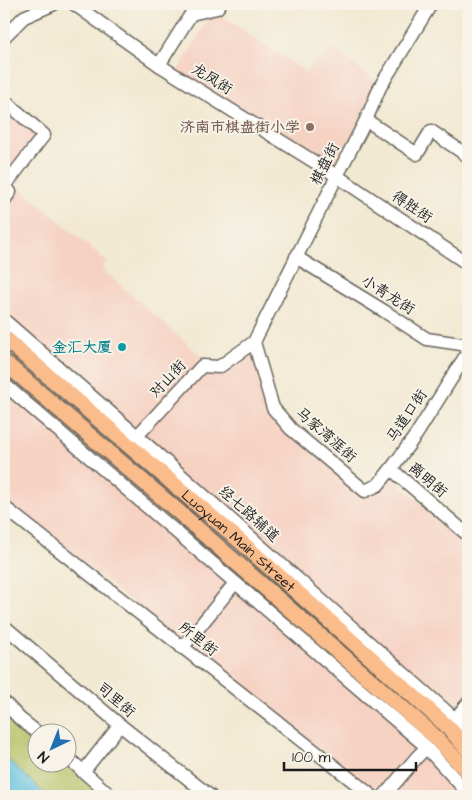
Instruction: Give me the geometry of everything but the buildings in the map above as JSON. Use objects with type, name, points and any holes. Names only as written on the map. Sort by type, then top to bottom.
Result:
[{"type":"main road","name":"Luoyuan Main Street","points":[[4,338],[451,723],[468,750]]},
{"type":"main road","name":"Luoyuan Main Street","points":[[4,362],[173,506],[431,733],[468,772]]},
{"type":"street","points":[[4,37],[24,17],[54,4]]},
{"type":"street","name":"龙凤街","points":[[74,4],[159,65],[337,176]]},
{"type":"street","points":[[159,65],[191,14],[217,8],[220,4]]},
{"type":"street","name":"棋盘街","points":[[254,342],[366,120],[380,87],[427,5]]},
{"type":"street","points":[[4,100],[44,135],[4,187],[10,192],[4,200]]},
{"type":"street","points":[[366,120],[417,154],[431,132],[468,156]]},
{"type":"street","name":"得胜街","points":[[337,176],[468,264]]},
{"type":"street","name":"小青龙街","points":[[296,258],[427,339],[468,345]]},
{"type":"street","name":"经七路辅道","points":[[4,320],[137,436],[451,723],[468,736]]},
{"type":"street","name":"对山街","points":[[137,436],[202,366],[219,367],[254,342]]},
{"type":"street","name":"马家湾涯街","points":[[254,342],[273,408],[291,429],[365,491]]},
{"type":"street","name":"马道口街","points":[[365,491],[378,485],[391,469],[466,359]]},
{"type":"street","points":[[4,384],[422,743],[468,793]]},
{"type":"street","name":"离明街","points":[[391,469],[468,534]]},
{"type":"street","name":"所里街","points":[[4,507],[372,796]]},
{"type":"street","points":[[182,648],[236,583]]},
{"type":"street","name":"司里街","points":[[4,626],[120,725],[210,796]]},
{"type":"street","points":[[4,702],[28,725]]},
{"type":"street","points":[[451,723],[468,703]]},
{"type":"street","points":[[84,772],[120,725]]},
{"type":"street","points":[[384,796],[426,748]]},
{"type":"street","points":[[78,767],[111,796]]},
{"type":"shaded area","name":"济南市棋盘街小学","points":[[211,15],[225,18],[306,72],[331,48],[378,82],[338,172],[175,75]]},
{"type":"shaded area","points":[[4,107],[41,137],[10,180],[107,261],[102,269],[202,357],[215,374],[234,368],[252,349],[269,411],[366,495],[391,478],[468,541],[468,796],[380,796],[179,640],[4,500]]},
{"type":"green space","points":[[4,706],[28,729],[28,772],[78,772],[78,770],[109,796],[4,796]]},
{"type":"water","points":[[4,756],[47,796],[7,796],[4,793]]},
{"type":"place","name":"济南市棋盘街小学","points":[[310,127]]},
{"type":"place","name":"金汇大厦","points":[[122,347]]}]
